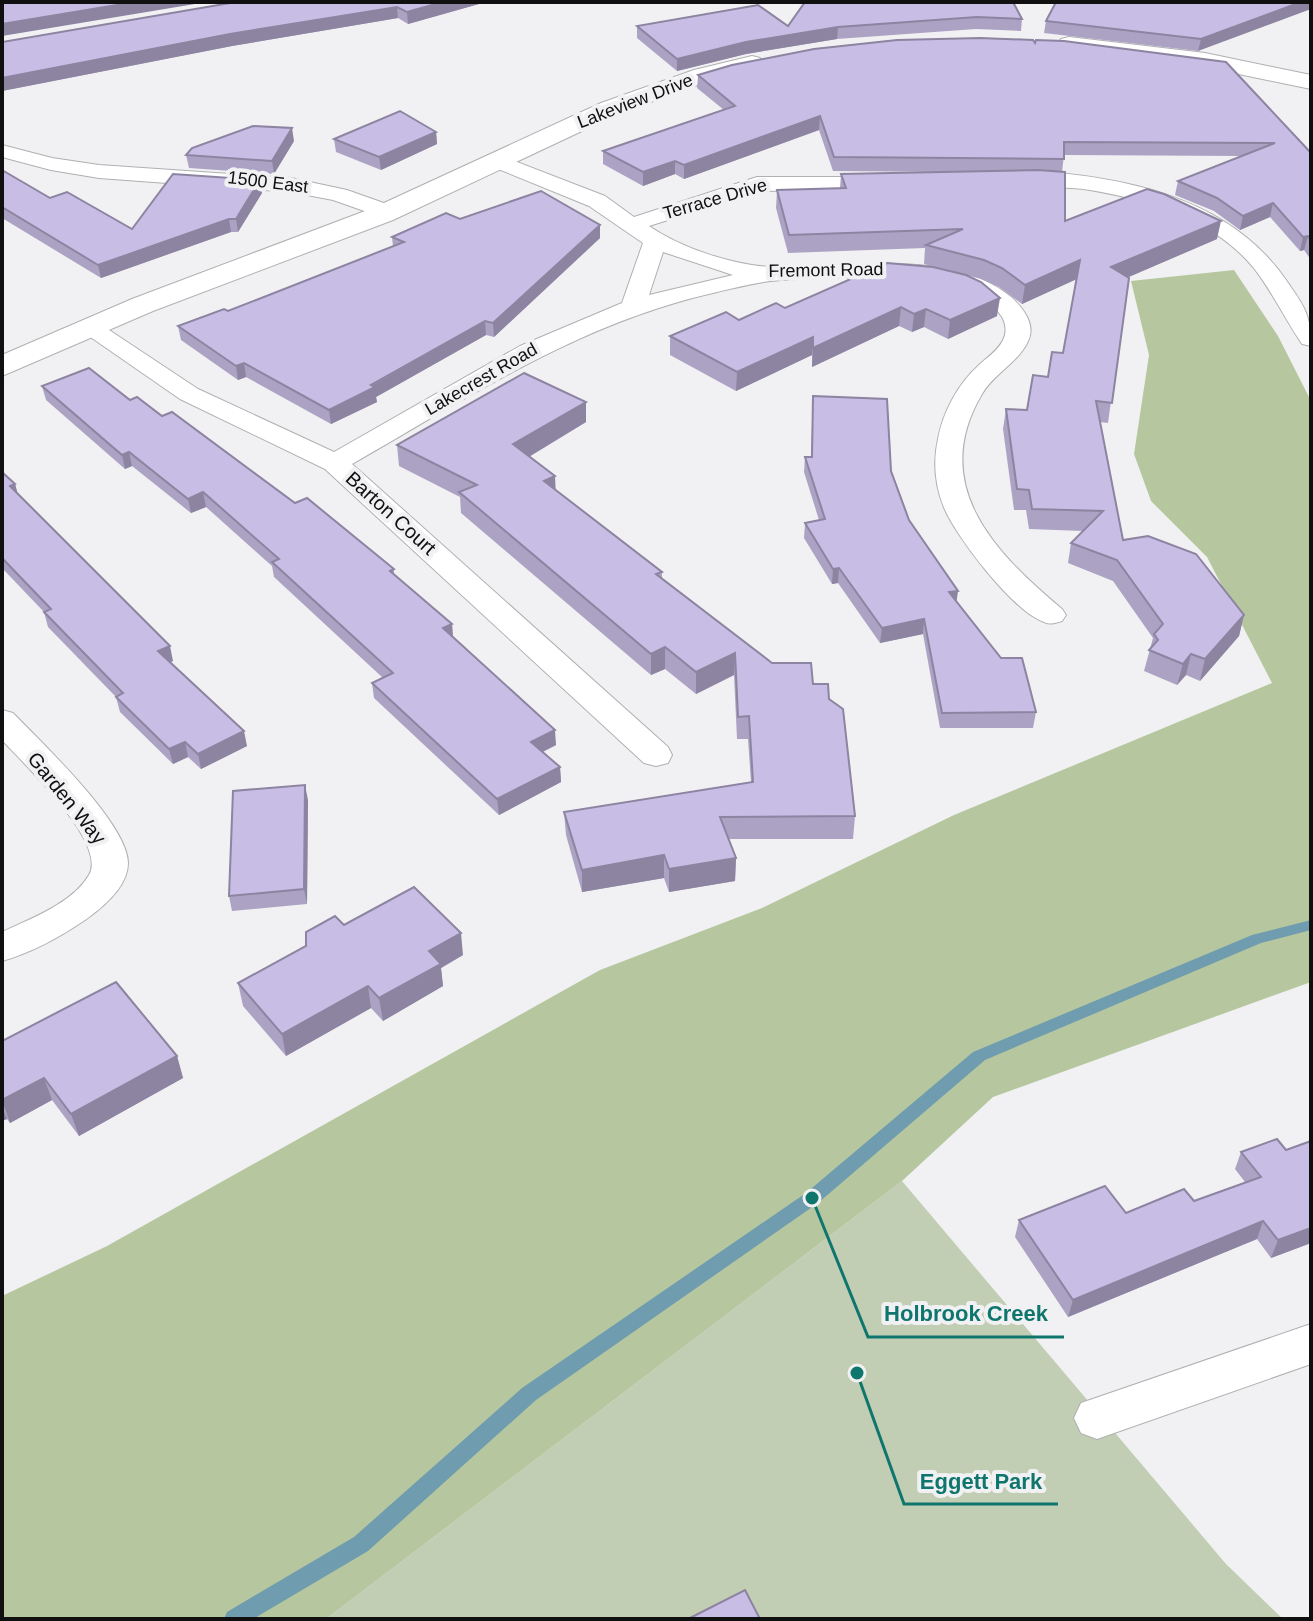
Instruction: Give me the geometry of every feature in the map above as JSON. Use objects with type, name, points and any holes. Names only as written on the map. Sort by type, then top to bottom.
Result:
[{"type":"street","points":[[1050,43],[1156,53],[1311,82]]},
{"type":"street","name":"Lakeview Drive","points":[[2,367],[88,327],[387,212],[640,94],[772,59]]},
{"type":"street","name":"1500 East","points":[[2,151],[46,164],[109,174],[283,182],[336,192],[387,212]]},
{"type":"street","points":[[499,161],[578,191],[634,224],[655,241],[633,306]]},
{"type":"street","points":[[993,178],[1062,180],[1116,189],[1169,204],[1216,225],[1253,253],[1311,339]]},
{"type":"street","name":"Terrace Drive","points":[[634,224],[757,184],[913,182]]},
{"type":"street","name":"Fremont Road","points":[[655,241],[770,274],[869,269],[919,271],[978,287],[1006,306],[1016,318],[1019,330],[1015,342],[977,382],[956,419],[949,438],[952,481],[956,502],[979,543],[1014,584],[1051,615]]},
{"type":"street","name":"Lakecrest Road","points":[[335,463],[512,359],[633,306],[770,274]]},
{"type":"street","name":"Barton Court","points":[[88,327],[189,394],[335,463],[656,755]]},
{"type":"street","name":"Garden Way","points":[[2,720],[104,838],[110,851],[111,866],[103,882],[74,909],[2,948]]},
{"type":"street","points":[[1097,1418],[1311,1344]]},
{"type":"green space","points":[[1234,270],[1278,336],[1311,401],[1311,982],[993,1097],[902,1181],[326,1619],[2,1619],[2,1296],[107,1246],[600,970],[762,908],[954,815],[1272,683],[1207,557],[1151,501],[1134,454],[1149,355],[1131,281]]},
{"type":"green space","points":[[902,1181],[1226,1564],[1283,1619],[326,1619]]},
{"type":"building","points":[[2,2],[135,2],[2,24]]},
{"type":"building","points":[[236,2],[443,2],[407,12],[397,7],[230,34],[2,78],[2,42]]},
{"type":"building","points":[[805,2],[1013,2],[1022,19],[977,17],[838,27],[746,42],[677,59],[637,26],[758,5],[788,26]]},
{"type":"building","points":[[1056,2],[1301,2],[1201,39],[1046,21]]},
{"type":"building","points":[[897,40],[1033,40],[1035,43],[1036,40],[1064,41],[1226,62],[1311,153],[1311,241],[1308,236],[1303,237],[1273,203],[1243,216],[1217,198],[1178,181],[1275,143],[1064,142],[1064,159],[834,157],[820,116],[684,165],[675,161],[643,172],[603,151],[735,106],[698,75],[814,49]]},
{"type":"building","points":[[400,111],[436,132],[379,157],[334,139]]},
{"type":"building","points":[[253,126],[292,128],[272,161],[186,155],[192,148]]},
{"type":"building","points":[[2,170],[50,198],[67,192],[132,229],[173,174],[260,180],[236,219],[98,265],[2,207]]},
{"type":"building","points":[[1065,172],[1065,221],[1147,189],[1221,221],[1111,267],[1129,278],[1112,403],[1096,401],[1123,540],[1148,536],[1196,554],[1244,615],[1205,659],[1191,654],[1183,664],[1149,650],[1158,640],[1154,634],[1163,624],[1117,560],[1071,543],[1103,511],[1032,509],[1029,490],[1017,489],[1006,409],[1027,410],[1033,375],[1048,377],[1052,352],[1063,353],[1080,260],[1025,285],[1002,268],[984,260],[926,245],[963,229],[789,235],[777,190],[846,188],[841,174]]},
{"type":"building","points":[[541,191],[600,225],[493,323],[485,321],[371,385],[375,387],[329,410],[244,363],[236,366],[178,326],[224,309],[228,311],[404,242],[392,237],[446,213],[460,219]]},
{"type":"building","points":[[887,263],[933,267],[966,275],[981,282],[1000,298],[950,320],[926,309],[914,314],[901,307],[813,348],[813,337],[737,372],[670,336],[726,312],[739,320],[776,303],[785,308]]},
{"type":"building","points":[[89,368],[130,400],[137,397],[162,416],[172,412],[295,503],[307,498],[394,569],[390,571],[452,624],[443,628],[555,730],[531,742],[560,767],[497,799],[372,683],[393,673],[272,562],[279,559],[203,492],[188,499],[129,452],[122,455],[42,386]]},
{"type":"building","points":[[524,373],[586,402],[513,444],[555,476],[544,481],[662,572],[656,574],[772,663],[811,663],[813,684],[828,684],[829,699],[843,709],[855,816],[720,817],[736,858],[669,869],[664,855],[582,870],[564,812],[753,782],[749,716],[738,717],[735,653],[696,672],[665,647],[651,654],[459,492],[477,485],[397,445]]},
{"type":"building","points":[[813,396],[887,399],[891,471],[909,520],[958,591],[949,592],[1001,658],[1022,658],[1036,712],[942,713],[924,619],[882,628],[839,568],[833,569],[805,523],[825,519],[805,457],[812,457]]},
{"type":"building","points":[[2,472],[15,484],[10,486],[170,646],[158,651],[244,731],[198,754],[185,742],[169,749],[116,697],[123,693],[44,612],[51,609],[2,558]]},
{"type":"building","points":[[305,785],[304,889],[229,896],[233,791]]},
{"type":"building","points":[[414,887],[461,933],[429,951],[441,964],[379,998],[368,986],[282,1034],[238,983],[306,946],[306,932],[335,916],[344,925]]},
{"type":"building","points":[[116,982],[177,1056],[71,1114],[44,1078],[2,1100],[2,1041]]},
{"type":"building","points":[[1277,1139],[1286,1150],[1311,1141],[1311,1228],[1278,1240],[1263,1221],[1073,1300],[1019,1220],[1105,1186],[1126,1213],[1184,1189],[1194,1201],[1261,1177],[1241,1152]]},
{"type":"building","points":[[745,1590],[760,1619],[688,1619]]},
{"type":"waterway","points":[[234,1619],[361,1544],[529,1394],[812,1198],[979,1056],[1257,939],[1311,925]]},
{"type":"place","name":"Holbrook Creek","points":[[812,1198]]},
{"type":"place","name":"Eggett Park","points":[[857,1373]]}]
